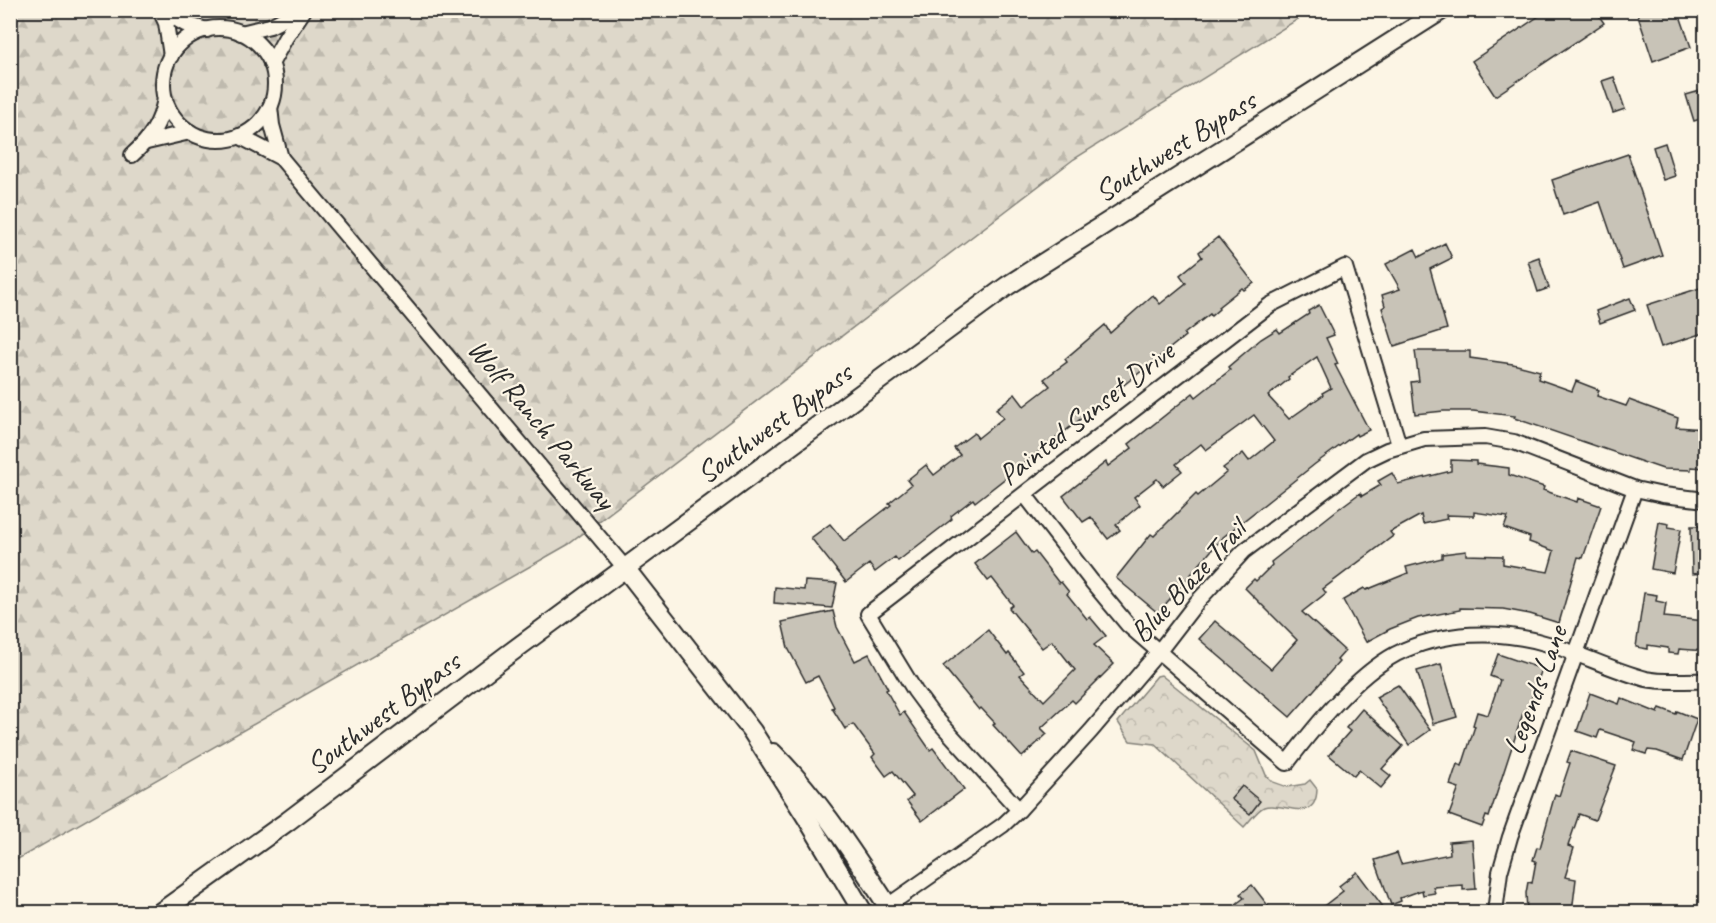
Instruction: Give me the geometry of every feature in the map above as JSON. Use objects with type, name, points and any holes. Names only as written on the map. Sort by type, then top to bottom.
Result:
[{"type":"street","points":[[160,10],[186,24],[207,30]]},
{"type":"street","points":[[160,10],[166,23],[171,57]]},
{"type":"street","points":[[241,33],[270,26],[302,10]]},
{"type":"street","points":[[271,64],[302,10]]},
{"type":"street","name":"Southwest Bypass","points":[[161,912],[288,821],[1007,286],[1442,10]]},
{"type":"street","points":[[132,155],[147,142],[162,114],[165,99],[163,78],[171,57],[185,39],[207,30],[230,29],[256,42],[265,52],[271,64],[274,93],[270,107],[254,129],[228,140],[213,140],[190,132],[175,119],[165,99]]},
{"type":"street","name":"Wolf Ranch Parkway","points":[[270,107],[272,125],[281,158]]},
{"type":"street","points":[[147,142],[190,132]]},
{"type":"street","name":"Wolf Ranch Parkway","points":[[239,136],[281,158],[625,568],[752,731],[863,912]]},
{"type":"street","name":"Painted Sunset Drive","points":[[1019,810],[932,714],[915,691],[868,614],[1270,305],[1345,267],[1399,445]]},
{"type":"street","name":"Blue Blaze Trail","points":[[886,910],[1003,825],[1019,810],[1091,731],[1160,650],[1197,602],[1244,551],[1366,460],[1399,445],[1435,438],[1485,436],[1514,442],[1635,489],[1706,500]]},
{"type":"street","name":"Legends Lane","points":[[1495,912],[1500,872],[1510,837],[1635,489]]},
{"type":"street","points":[[1025,495],[1128,625],[1160,650],[1287,763],[1314,727],[1352,688],[1396,654],[1450,637],[1508,635],[1546,643],[1649,680],[1706,681]]},
{"type":"street","name":"Wolf Ranch Parkway","points":[[752,731],[791,771],[853,853],[886,910]]},
{"type":"green space","points":[[11,11],[1311,11],[1074,159],[569,544],[11,863]]},
{"type":"green space","points":[[1161,675],[1256,751],[1266,775],[1273,782],[1287,787],[1305,784],[1310,780],[1317,789],[1311,807],[1296,810],[1264,807],[1244,827],[1155,744],[1130,741],[1118,722],[1157,676]]},
{"type":"building","points":[[1548,10],[1595,10],[1604,23],[1495,96],[1472,61]]},
{"type":"building","points":[[1636,10],[1678,10],[1691,47],[1653,61]]},
{"type":"building","points":[[1614,77],[1625,109],[1613,113],[1602,81]]},
{"type":"building","points":[[1700,91],[1706,117],[1694,121],[1686,95]]},
{"type":"building","points":[[1665,143],[1675,176],[1663,180],[1653,147]]},
{"type":"building","points":[[1628,154],[1662,255],[1623,269],[1600,202],[1563,215],[1552,180]]},
{"type":"building","points":[[1218,237],[1254,283],[1244,290],[1242,288],[1148,366],[975,502],[973,499],[951,516],[952,519],[898,561],[895,557],[875,572],[869,564],[846,582],[811,538],[830,524],[844,541],[891,505],[889,503],[911,485],[907,480],[926,465],[934,475],[960,455],[954,448],[974,433],[978,438],[1003,418],[996,409],[1015,394],[1024,406],[1050,386],[1044,379],[1067,362],[1065,359],[1105,325],[1110,333],[1153,295],[1160,304],[1186,283],[1180,275],[1202,257],[1199,252]]},
{"type":"building","points":[[1445,243],[1452,258],[1430,269],[1447,329],[1394,346],[1382,308],[1385,306],[1382,295],[1400,289],[1386,264],[1415,249],[1419,257]]},
{"type":"building","points":[[1539,257],[1549,288],[1538,292],[1528,261]]},
{"type":"building","points":[[1706,286],[1706,332],[1661,347],[1647,305]]},
{"type":"building","points":[[1630,298],[1635,310],[1600,323],[1596,311]]},
{"type":"building","points":[[1319,305],[1334,335],[1326,338],[1338,364],[1335,365],[1369,430],[1357,436],[1356,434],[1315,464],[1222,538],[1158,613],[1116,578],[1151,534],[1154,536],[1196,494],[1198,496],[1227,472],[1223,468],[1243,453],[1249,461],[1274,441],[1254,415],[1206,450],[1201,444],[1176,464],[1182,471],[1163,486],[1157,479],[1134,497],[1140,505],[1116,525],[1120,530],[1108,539],[1091,517],[1083,522],[1063,496],[1106,462],[1108,466],[1132,448],[1129,444],[1193,393],[1196,397],[1230,370],[1228,367],[1261,339],[1277,329],[1280,333],[1309,314],[1308,311]],"holes":[[[1317,357],[1331,388],[1289,419],[1268,396],[1289,379],[1288,377]]]},
{"type":"building","points":[[1415,351],[1470,351],[1470,358],[1513,364],[1540,371],[1538,379],[1572,391],[1576,381],[1599,390],[1597,396],[1626,406],[1629,400],[1678,418],[1676,427],[1704,429],[1705,468],[1663,469],[1514,418],[1515,416],[1473,411],[1415,414],[1411,382],[1419,381]]},
{"type":"building","points":[[1451,460],[1476,461],[1476,464],[1509,468],[1509,475],[1544,487],[1543,490],[1577,502],[1578,498],[1601,506],[1583,558],[1578,557],[1559,623],[1503,609],[1460,608],[1460,610],[1418,618],[1366,642],[1343,600],[1364,588],[1366,590],[1408,573],[1406,567],[1442,558],[1442,554],[1466,551],[1466,555],[1503,556],[1503,564],[1548,572],[1554,551],[1529,542],[1530,537],[1504,528],[1508,517],[1474,512],[1474,516],[1446,515],[1447,519],[1423,524],[1421,515],[1390,532],[1393,536],[1323,589],[1326,593],[1302,612],[1345,651],[1337,660],[1339,662],[1290,717],[1199,639],[1215,621],[1271,669],[1297,640],[1245,588],[1254,579],[1256,581],[1272,565],[1271,562],[1337,510],[1360,493],[1362,496],[1381,485],[1378,481],[1392,473],[1398,484],[1451,471]]},
{"type":"building","points":[[1659,522],[1669,524],[1668,527],[1681,529],[1673,573],[1651,569]]},
{"type":"building","points":[[1691,526],[1702,526],[1702,530],[1706,530],[1706,573],[1692,574]]},
{"type":"building","points":[[1016,532],[1032,554],[1035,552],[1059,583],[1061,582],[1069,592],[1067,594],[1087,619],[1090,617],[1106,636],[1094,645],[1114,664],[1075,703],[1072,700],[1041,728],[1047,734],[1022,757],[993,725],[995,723],[981,708],[979,710],[943,666],[988,630],[1007,655],[1009,653],[1024,672],[1020,675],[1044,701],[1075,670],[1052,641],[1042,648],[1009,608],[1013,605],[992,578],[988,581],[975,564]]},
{"type":"building","points":[[805,581],[837,583],[832,608],[774,603],[775,587],[804,590]]},
{"type":"building","points":[[1644,593],[1657,595],[1656,601],[1666,603],[1664,617],[1706,621],[1706,651],[1679,649],[1678,654],[1668,653],[1668,648],[1648,645],[1648,649],[1636,647]]},
{"type":"building","points":[[833,611],[837,627],[855,661],[869,654],[900,715],[904,712],[930,750],[933,748],[964,789],[922,821],[907,801],[913,796],[893,771],[886,776],[872,757],[875,754],[853,724],[845,729],[832,708],[834,707],[818,676],[806,682],[788,648],[782,622]]},
{"type":"building","points":[[1498,654],[1542,669],[1527,711],[1524,710],[1489,817],[1486,816],[1482,827],[1449,815],[1459,788],[1450,785],[1457,764],[1462,766],[1475,726],[1473,725],[1477,712],[1488,715],[1500,680],[1490,676]]},
{"type":"building","points":[[1441,664],[1457,717],[1433,724],[1417,671]]},
{"type":"building","points":[[1398,685],[1430,730],[1409,745],[1376,697]]},
{"type":"building","points":[[1590,693],[1619,704],[1621,698],[1658,713],[1660,708],[1676,714],[1677,711],[1697,719],[1683,760],[1657,751],[1648,750],[1646,754],[1633,750],[1636,742],[1600,730],[1597,738],[1577,731]]},
{"type":"building","points":[[1362,709],[1403,746],[1382,769],[1391,776],[1381,788],[1359,770],[1354,776],[1329,755],[1350,731],[1346,728]]},
{"type":"building","points":[[1571,751],[1616,766],[1595,820],[1579,814],[1568,846],[1574,848],[1565,877],[1576,879],[1572,912],[1527,912],[1526,893],[1528,882],[1532,883],[1536,861],[1533,860],[1537,847],[1540,848],[1555,794],[1559,796],[1570,763],[1567,762]]},
{"type":"building","points":[[1242,786],[1260,801],[1250,814],[1231,799]]},
{"type":"building","points":[[1472,840],[1476,889],[1463,890],[1463,885],[1433,887],[1435,893],[1423,895],[1422,890],[1400,898],[1401,901],[1391,905],[1375,860],[1397,853],[1401,864],[1450,854],[1449,842]]},
{"type":"building","points":[[1357,872],[1384,908],[1371,912],[1316,912],[1343,891],[1339,886]]},
{"type":"building","points":[[1252,885],[1273,912],[1243,912],[1236,904],[1244,898],[1240,894]]}]
